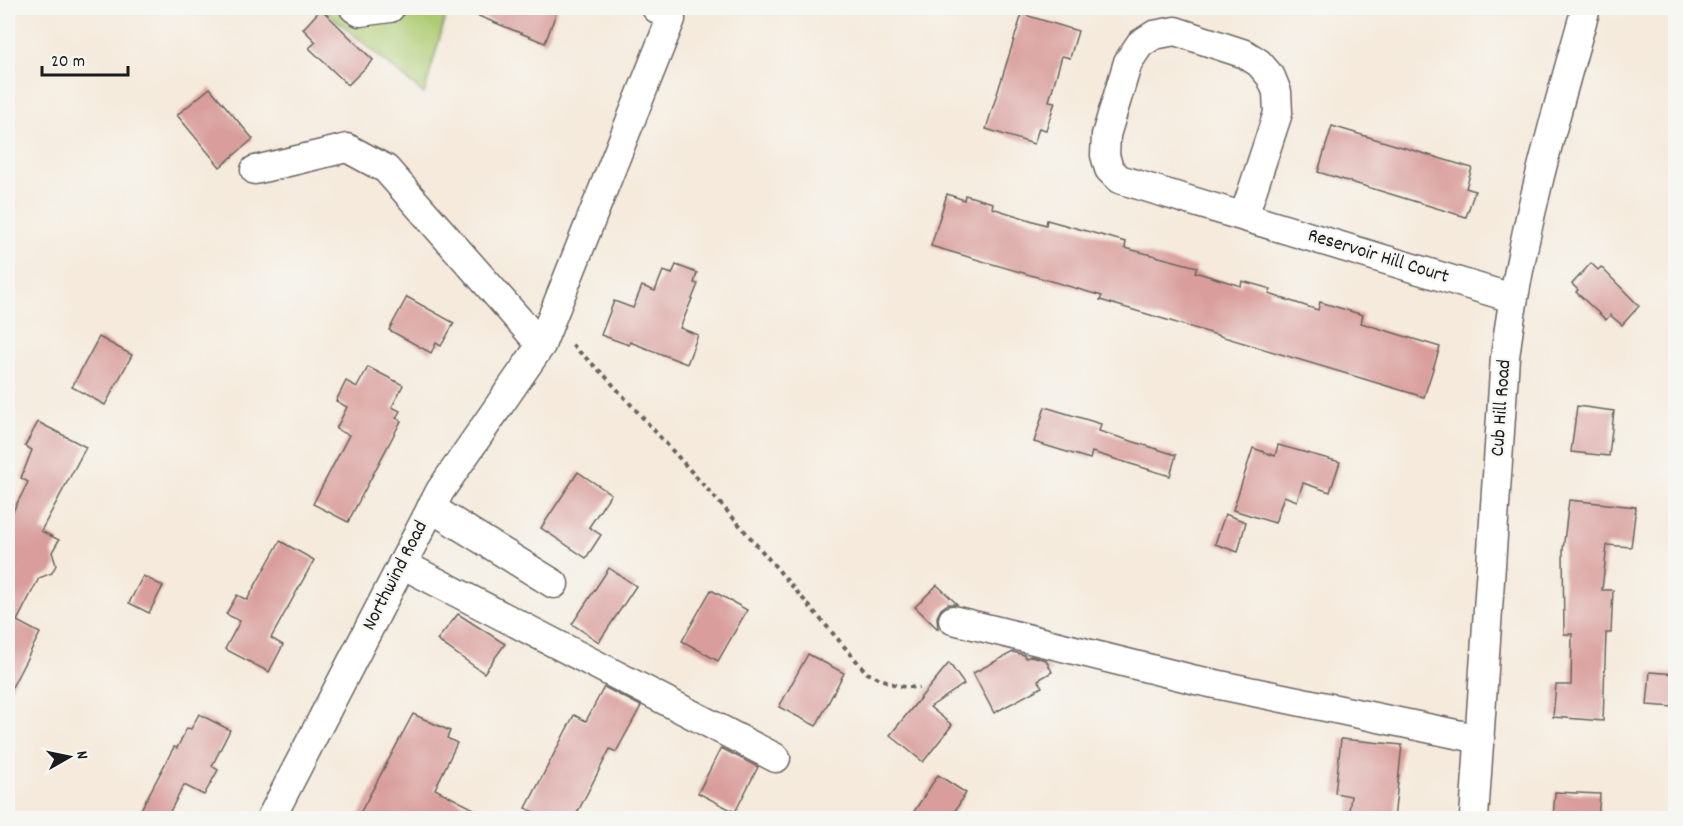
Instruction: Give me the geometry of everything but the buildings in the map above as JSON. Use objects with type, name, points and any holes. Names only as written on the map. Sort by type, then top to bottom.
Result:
[{"type":"street","points":[[354,8],[360,12],[390,8]]},
{"type":"street","name":"Northwind Road","points":[[271,819],[440,491],[541,345],[671,19],[656,8]]},
{"type":"street","name":"Cub Hill Road","points":[[1474,819],[1505,357],[1512,298],[1535,188],[1586,8]]},
{"type":"street","name":"Reservoir Hill Court","points":[[1245,216],[1278,113],[1277,92],[1271,77],[1259,63],[1245,54],[1175,31],[1154,35],[1140,44],[1128,62],[1106,135],[1105,154],[1109,169],[1119,179],[1512,298]]},
{"type":"street","points":[[255,170],[347,148],[386,169],[541,345]]},
{"type":"street","points":[[431,508],[554,584]]},
{"type":"street","points":[[402,564],[776,758]]},
{"type":"street","points":[[953,620],[1196,680],[1480,739]]},
{"type":"path","points":[[541,345],[553,339],[574,345],[736,521],[867,673],[898,686],[919,688]]},
{"type":"green space","points":[[322,8],[448,8],[424,94]]}]
